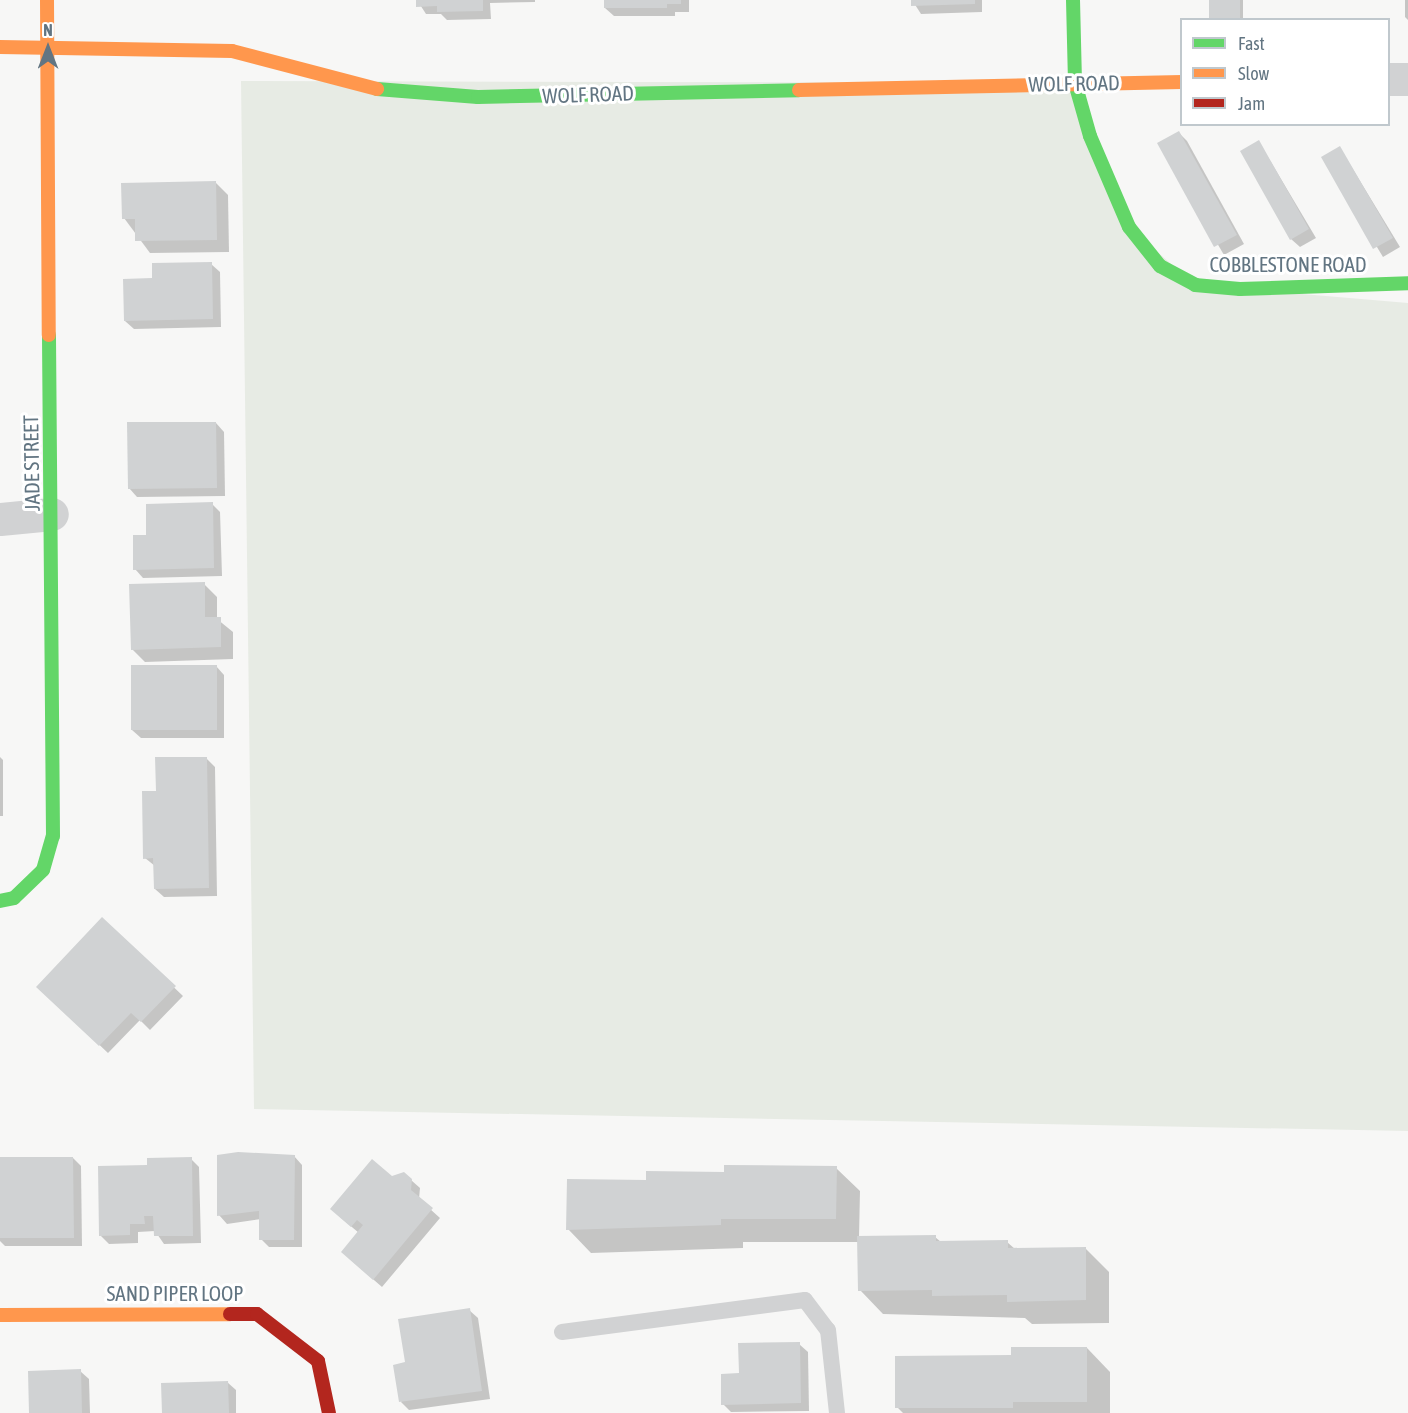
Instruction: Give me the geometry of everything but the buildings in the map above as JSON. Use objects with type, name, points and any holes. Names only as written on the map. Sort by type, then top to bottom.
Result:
[{"type":"street","name":"JADE STREET","points":[[0,901],[14,898],[43,870],[53,836],[46,0]]},
{"type":"street","name":"COBBLESTONE ROAD","points":[[1073,0],[1075,83],[1090,136],[1129,227],[1160,266],[1195,285],[1240,289],[1408,284]]},
{"type":"street","name":"WOLF ROAD","points":[[0,47],[47,46],[232,51],[383,91],[478,97],[1180,82]]},
{"type":"street","points":[[1390,79],[1408,79]]},
{"type":"street","points":[[0,519],[52,514]]},
{"type":"street","name":"SAND PIPER LOOP","points":[[0,1315],[257,1314],[318,1361],[329,1413]]},
{"type":"lane","points":[[562,1332],[805,1300],[828,1330],[837,1413]]},
{"type":"shaded area","points":[[241,81],[1075,83],[1129,227],[1195,285],[1408,303],[1408,1131],[254,1109]]},
{"type":"traffic: fast","points":[[1073,0],[1075,83],[1090,136],[1129,227],[1160,266],[1195,285],[1240,289],[1408,283]]},
{"type":"traffic: fast","points":[[377,89],[478,97],[799,90]]},
{"type":"traffic: fast","points":[[0,901],[14,898],[43,870],[53,836],[49,335]]},
{"type":"traffic: slow","points":[[47,0],[49,335]]},
{"type":"traffic: slow","points":[[0,47],[232,51],[377,89]]},
{"type":"traffic: slow","points":[[799,90],[1180,82]]},
{"type":"traffic: slow","points":[[0,1315],[230,1314]]},
{"type":"traffic: jam","points":[[230,1314],[257,1314],[318,1361],[329,1413]]}]
